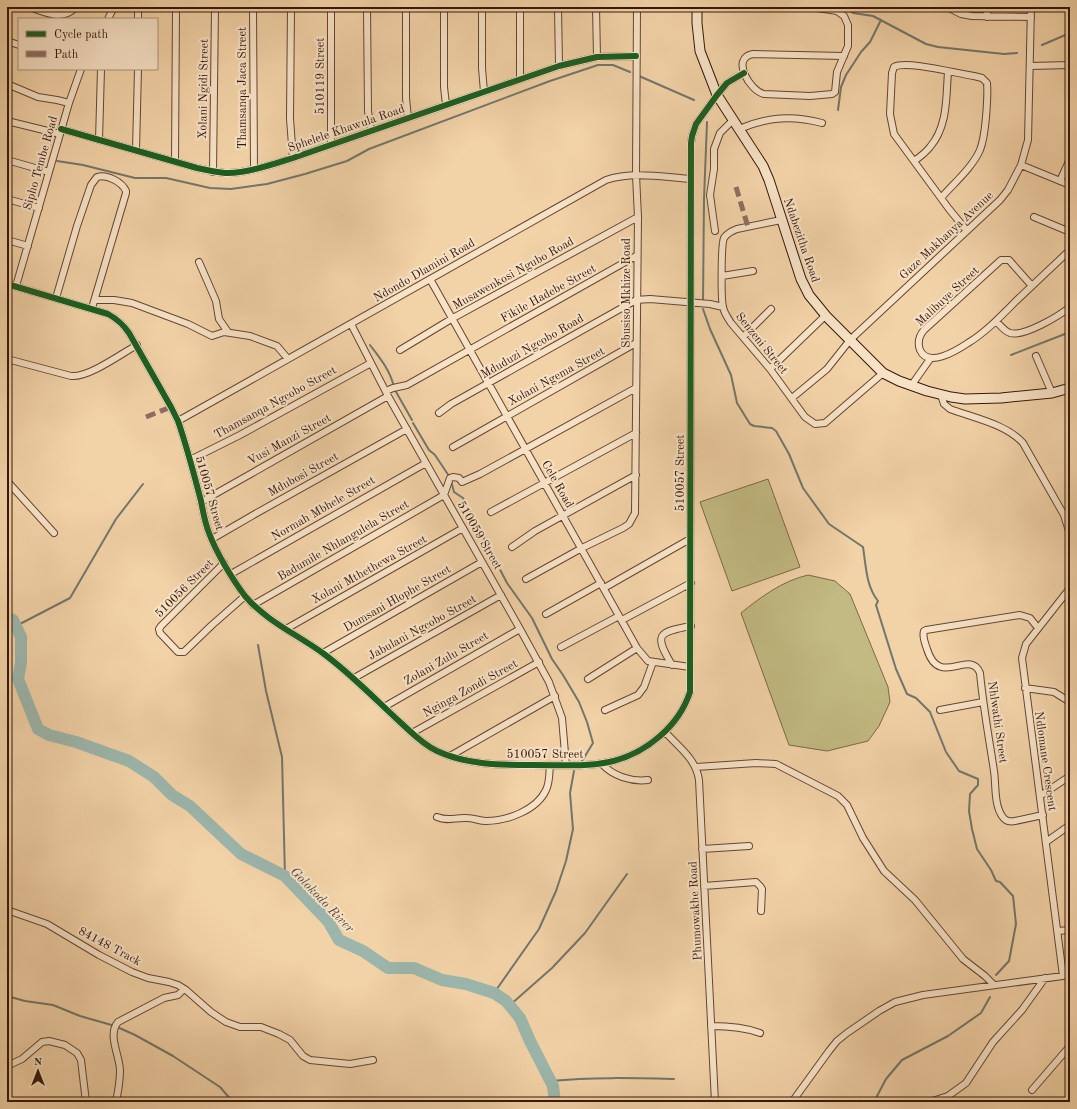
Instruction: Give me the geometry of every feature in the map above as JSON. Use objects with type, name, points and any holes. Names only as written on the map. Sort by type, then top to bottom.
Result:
[{"type":"street","points":[[29,7],[62,15],[72,11],[76,7]]},
{"type":"street","points":[[108,18],[114,7]]},
{"type":"street","points":[[138,7],[138,18]]},
{"type":"street","points":[[175,161],[176,7]]},
{"type":"street","name":"Xolani Ngidi Street","points":[[213,172],[215,7]]},
{"type":"street","name":"Thamsanqa Jaca Street","points":[[253,7],[254,169]]},
{"type":"street","points":[[291,7],[290,119],[293,158]]},
{"type":"street","name":"510119 Street","points":[[331,7],[331,145]]},
{"type":"street","points":[[367,7],[368,111],[370,131]]},
{"type":"street","points":[[406,7],[406,91],[408,118]]},
{"type":"street","points":[[444,7],[444,87],[446,105]]},
{"type":"street","points":[[482,7],[482,68],[484,92]]},
{"type":"street","points":[[520,7],[520,79]]},
{"type":"street","points":[[558,7],[559,66]]},
{"type":"street","points":[[596,7],[597,57]]},
{"type":"street","name":"Sbusiso Mkhize Road","points":[[582,548],[622,528],[632,520],[636,505],[636,256],[638,217],[636,175],[637,7]]},
{"type":"street","points":[[697,8],[789,7]]},
{"type":"street","points":[[811,7],[832,10],[844,16],[848,25],[848,46],[844,56],[836,72],[836,90],[832,94],[804,96],[760,93],[754,89],[744,72],[742,65],[742,61],[746,56],[753,54],[844,56]]},
{"type":"street","points":[[947,7],[966,16],[1031,17]]},
{"type":"street","points":[[987,7],[987,17]]},
{"type":"street","name":"Gaze Makhanya Avenue","points":[[792,398],[827,369],[850,340],[1000,200],[1008,190],[1021,165],[1026,150],[1030,129],[1031,7]]},
{"type":"street","name":"Ndabezitha Road","points":[[697,8],[700,51],[717,95],[766,172],[801,279],[809,295],[825,316],[883,373],[912,386],[941,395],[977,399],[1052,393],[1070,388]]},
{"type":"street","points":[[7,41],[18,45]]},
{"type":"street","name":"Sphelele Khawula Road","points":[[7,122],[99,140],[213,172],[234,173],[293,158],[559,66],[597,57],[636,56]]},
{"type":"street","points":[[941,198],[970,165],[980,149],[984,132],[988,96],[987,83],[985,80],[974,76],[898,64],[893,69],[890,104],[892,129],[897,140],[914,161],[941,198],[967,231]]},
{"type":"street","points":[[1030,66],[1070,65]]},
{"type":"street","name":"Sipho Tembe Road","points":[[16,286],[80,70]]},
{"type":"street","points":[[99,140],[101,70]]},
{"type":"street","points":[[136,150],[138,70]]},
{"type":"street","name":"510057 Street","points":[[7,284],[92,308],[108,314],[120,321],[130,333],[178,421],[190,460],[206,526],[224,563],[245,596],[268,618],[322,653],[354,678],[412,733],[434,750],[450,756],[479,763],[496,765],[566,765],[602,764],[622,760],[646,748],[665,732],[684,708],[690,692],[692,136],[696,124],[717,95],[727,83],[744,72]]},
{"type":"street","points":[[914,161],[930,147],[935,140],[943,122],[948,72]]},
{"type":"street","points":[[7,84],[38,97],[69,103]]},
{"type":"street","points":[[739,129],[752,123],[782,118],[804,119],[822,123]]},
{"type":"street","points":[[715,230],[710,195],[714,169],[714,149],[720,133],[733,120]]},
{"type":"street","points":[[1060,181],[1070,159]]},
{"type":"street","points":[[7,160],[49,172]]},
{"type":"street","points":[[1021,165],[1070,185]]},
{"type":"street","name":"Ndondo Dlamini Road","points":[[178,421],[606,180],[617,176],[636,175],[691,179]]},
{"type":"street","points":[[56,298],[77,226],[91,185],[94,180],[101,176],[110,178],[122,185],[126,191],[92,308]]},
{"type":"street","points":[[7,199],[39,208]]},
{"type":"street","name":"Musawenkosi Ngubo Road","points":[[400,350],[453,318],[638,217]]},
{"type":"street","points":[[1034,217],[1070,232]]},
{"type":"street","name":"Senzeni Street","points":[[781,220],[737,229],[727,234],[722,244],[723,307],[731,323],[770,369],[805,417],[815,424],[825,423],[883,373]]},
{"type":"street","points":[[7,240],[28,246]]},
{"type":"street","points":[[912,386],[930,359],[940,357],[966,344],[996,321],[1070,250]]},
{"type":"street","name":"Fikile Hadebe Street","points":[[470,350],[636,256]]},
{"type":"street","name":"Malibuye Street","points":[[930,359],[921,352],[918,340],[920,335],[1001,260],[1009,260],[1032,286]]},
{"type":"street","points":[[199,262],[216,301],[221,323],[228,332]]},
{"type":"street","points":[[722,276],[753,271]]},
{"type":"street","name":"Cele Road","points":[[430,279],[637,648],[646,659],[653,662]]},
{"type":"street","points":[[636,300],[650,299],[710,304],[723,307]]},
{"type":"street","points":[[95,300],[114,300],[132,303],[188,324],[212,336],[228,332],[250,336],[279,347],[288,359]]},
{"type":"street","name":"Mduduzi Ngcobo Road","points":[[439,413],[451,404],[636,300]]},
{"type":"street","points":[[996,321],[1010,333],[1019,333],[1046,323],[1070,308]]},
{"type":"street","points":[[743,337],[771,309]]},
{"type":"street","points":[[770,369],[825,316]]},
{"type":"street","name":"510059 Street","points":[[351,324],[387,394],[539,662],[555,696],[562,718],[566,765]]},
{"type":"street","name":"Xolani Ngema Street","points":[[507,416],[636,343]]},
{"type":"street","points":[[7,358],[76,377],[86,374],[136,345]]},
{"type":"street","points":[[387,394],[392,388],[407,385],[470,350]]},
{"type":"street","points":[[1036,356],[1052,393]]},
{"type":"street","name":"Thamsanqa Ngcobo Street","points":[[190,460],[253,428],[371,363]]},
{"type":"street","points":[[444,495],[452,476],[459,478],[462,482],[480,474],[636,388]]},
{"type":"street","name":"Vusi Manzi Street","points":[[201,502],[387,394]]},
{"type":"street","points":[[941,395],[944,404],[950,409],[1005,429],[1018,437],[1058,503],[1064,515],[1070,534]]},
{"type":"street","points":[[453,447],[507,416]]},
{"type":"street","name":"Mdubosi Street","points":[[212,539],[407,429]]},
{"type":"street","points":[[491,512],[636,433]]},
{"type":"street","name":"Normah Mbhele Street","points":[[231,574],[426,463]]},
{"type":"street","points":[[512,547],[563,515],[636,475]]},
{"type":"street","points":[[7,481],[54,533]]},
{"type":"street","name":"Badumile Nhlangulela Street","points":[[253,605],[444,495]]},
{"type":"street","name":"Xolani Mthethewa Street","points":[[286,629],[463,528]]},
{"type":"street","points":[[546,614],[690,539]]},
{"type":"street","points":[[526,579],[582,548]]},
{"type":"street","name":"Dumsani Hlophe Street","points":[[322,653],[482,562]]},
{"type":"street","name":"510056 Street","points":[[224,563],[161,626],[159,629],[160,633],[178,652],[184,652],[245,596]]},
{"type":"street","points":[[561,647],[691,582]]},
{"type":"street","name":"Ndlomane Crescent","points":[[1067,975],[1058,932],[1025,688],[1022,652],[1038,628],[1070,588]]},
{"type":"street","name":"Jabulani Ngcobo Street","points":[[354,678],[501,595]]},
{"type":"street","name":"Nhlwathi Street","points":[[1038,628],[1030,618],[1020,615],[943,626],[924,631],[923,635],[929,656],[935,665],[942,668],[972,665],[978,669],[980,674],[994,771],[997,803],[1001,815],[1010,822],[1043,815]]},
{"type":"street","points":[[672,665],[661,644],[661,637],[665,632],[691,626]]},
{"type":"street","name":"Zolani Zulu Street","points":[[384,707],[520,629]]},
{"type":"street","points":[[588,679],[637,648]]},
{"type":"street","name":"Nginga Zondi Street","points":[[412,733],[539,662]]},
{"type":"street","points":[[605,710],[638,695],[644,686],[653,662],[690,667]]},
{"type":"street","points":[[1025,688],[1054,692],[1070,702]]},
{"type":"street","points":[[450,756],[555,696]]},
{"type":"street","points":[[940,710],[983,702]]},
{"type":"street","name":"Phumowakhe Road","points":[[665,732],[691,758],[696,767],[699,780],[715,1102]]},
{"type":"street","points":[[696,767],[756,763],[776,764],[838,796],[847,805],[863,838],[884,871],[915,900],[963,959],[994,985]]},
{"type":"street","points":[[602,764],[610,772],[618,776],[635,780],[648,780]]},
{"type":"street","points":[[437,817],[444,820],[466,818],[488,821],[513,816],[525,811],[536,803],[546,790],[550,765]]},
{"type":"street","points":[[1040,796],[1070,776]]},
{"type":"street","points":[[1046,842],[1070,825]]},
{"type":"street","points":[[702,849],[749,846]]},
{"type":"street","points":[[704,886],[756,882],[762,889],[760,911]]},
{"type":"street","name":"84148 Track","points":[[7,910],[47,924],[98,955],[132,972],[148,978],[169,982],[184,988],[219,1018],[240,1027],[261,1027],[279,1034],[290,1040],[303,1056],[310,1060],[350,1064],[373,1060]]},
{"type":"street","points":[[1058,932],[1070,930]]},
{"type":"street","points":[[792,1102],[837,1041],[887,1006],[905,999],[924,995],[1067,975]]},
{"type":"street","points":[[929,1102],[948,1096],[966,1084],[994,1042],[1022,1010],[1045,978]]},
{"type":"street","points":[[116,1102],[120,1070],[113,1033],[115,1026],[118,1022],[164,998],[178,995],[184,988]]},
{"type":"street","points":[[711,1026],[738,1027],[760,1033]]},
{"type":"street","points":[[7,1066],[22,1059],[42,1042],[48,1041],[65,1045],[77,1053],[81,1060],[86,1102]]},
{"type":"street","points":[[1032,1090],[1070,1046]]},
{"type":"shaded area","points":[[768,479],[800,567],[732,591],[700,502]]},
{"type":"shaded area","points":[[808,575],[835,581],[850,594],[888,687],[890,702],[879,726],[868,741],[827,751],[789,745],[741,613],[781,585]]},
{"type":"waterway","points":[[845,7],[853,13],[873,16],[926,44],[938,47],[1004,54],[1017,53]]},
{"type":"waterway","points":[[838,110],[841,87],[846,75],[861,52],[870,42],[881,20]]},
{"type":"waterway","points":[[1042,45],[1070,33]]},
{"type":"waterway","points":[[57,161],[83,165],[135,178],[166,178],[210,188],[231,189],[267,184],[347,161],[369,149],[550,81],[598,65],[613,65],[630,72]]},
{"type":"waterway","points":[[639,76],[694,100]]},
{"type":"waterway","points":[[703,302],[704,199],[707,122]]},
{"type":"waterway","points":[[703,309],[710,329],[731,375],[737,403],[750,424],[754,426],[772,428],[776,431],[789,454],[803,488],[829,524],[863,547],[871,589],[878,601],[876,605],[896,669],[907,694],[916,698],[930,712],[946,752],[959,771],[978,779],[978,785],[970,794],[969,811],[977,849],[991,870],[996,881],[1000,882],[1013,896],[1016,924],[1009,961],[996,975]]},
{"type":"waterway","points":[[1011,355],[1070,332]]},
{"type":"waterway","points":[[370,345],[387,370],[394,387]]},
{"type":"waterway","points":[[395,390],[412,420]]},
{"type":"waterway","points":[[413,423],[429,450],[435,455],[449,476]]},
{"type":"waterway","points":[[451,481],[454,492],[463,498],[507,583],[532,618],[552,659],[579,702],[593,743],[582,761]]},
{"type":"waterway","points":[[16,626],[70,598],[116,519],[143,484]]},
{"type":"waterway","name":"Golokodo River","points":[[7,618],[13,620],[21,637],[21,663],[18,679],[38,729],[49,735],[76,742],[129,761],[154,777],[172,795],[190,806],[241,854],[285,876],[328,921],[339,940],[363,951],[388,968],[414,968],[442,980],[466,984],[494,993],[506,1001],[520,1018],[553,1086],[555,1102]]},
{"type":"waterway","points":[[258,645],[266,691],[282,757],[285,876]]},
{"type":"waterway","points":[[494,993],[539,929],[556,891],[566,861],[573,829],[570,793],[574,771]]},
{"type":"waterway","points":[[510,1005],[552,968],[585,933],[627,874]]},
{"type":"waterway","points":[[7,996],[25,1001],[53,1005],[80,1016],[115,1026],[135,1035],[173,1056],[220,1087],[233,1102]]},
{"type":"waterway","points":[[877,1102],[876,1098],[886,1079],[902,1060],[948,1036],[981,1013],[990,997]]},
{"type":"waterway","points":[[550,1081],[597,1078],[674,1079]]},
{"type":"marked path","points":[[736,187],[748,227]]},
{"type":"marked path","points":[[146,417],[171,407]]},
{"type":"cycle path","points":[[61,129],[197,168],[214,172],[241,172],[293,158],[559,66],[597,57],[636,56]]},
{"type":"cycle path","points":[[7,284],[108,314],[124,327],[129,333],[178,421],[193,471],[204,517],[212,540],[220,557],[240,589],[253,605],[263,613],[324,654],[344,670],[413,734],[437,751],[448,756],[472,762],[508,765],[584,765],[615,761],[645,747],[660,736],[674,722],[682,711],[690,692],[691,143],[696,124],[717,95],[727,83],[744,73]]}]
